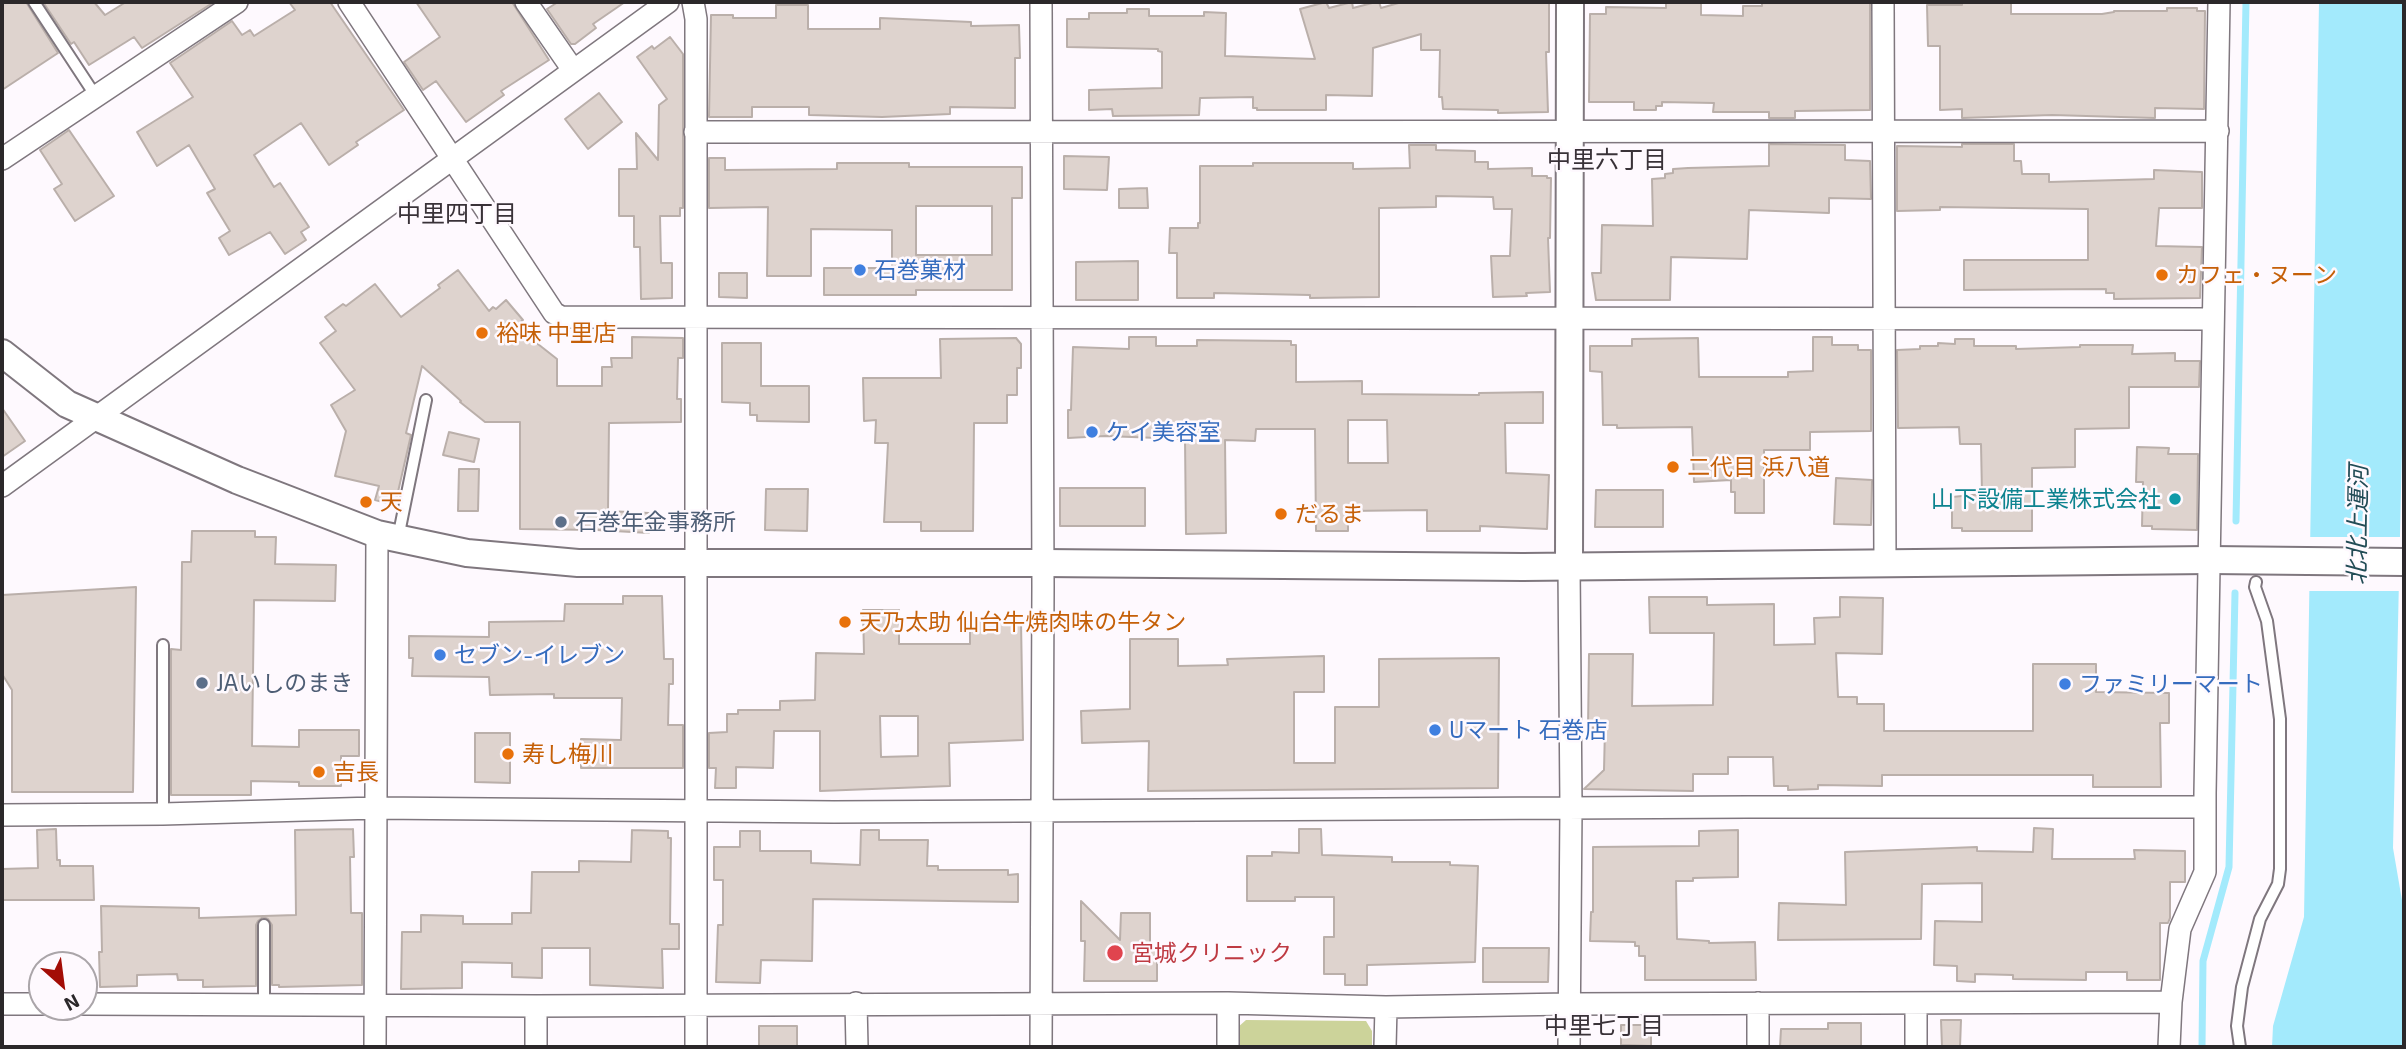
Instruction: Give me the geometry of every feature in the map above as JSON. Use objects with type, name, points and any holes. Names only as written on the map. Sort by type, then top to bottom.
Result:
[{"type":"street","points":[[2,159],[237,2]]},
{"type":"street","points":[[349,2],[554,313],[561,317],[2213,319]]},
{"type":"street","points":[[526,2],[573,70]]},
{"type":"street","points":[[2,486],[668,2]]},
{"type":"street","points":[[693,2],[696,19],[698,564],[696,1047]]},
{"type":"street","points":[[1041,2],[1041,1047]]},
{"type":"street","points":[[1569,1047],[1570,2]]},
{"type":"street","points":[[1883,2],[1885,563]]},
{"type":"street","points":[[2169,1047],[2171,1002],[2180,929],[2205,872],[2219,2]]},
{"type":"street","points":[[695,132],[2218,131]]},
{"type":"street","points":[[2,353],[67,404],[96,418],[237,480],[387,536],[467,552],[578,563],[1569,566],[2210,560],[2404,562]]},
{"type":"street","points":[[375,1047],[374,808],[387,536]]},
{"type":"street","points":[[2,814],[163,814],[374,808],[1042,811],[2204,807]]},
{"type":"street","points":[[98,1004],[536,1006],[1228,1003],[1386,1007],[2171,1002]]},
{"type":"street","points":[[856,1003],[857,1047]]},
{"type":"street","points":[[1228,1003],[1228,1047]]},
{"type":"street","points":[[1758,1003],[1758,1047]]},
{"type":"street","points":[[1916,1003],[1916,1047]]},
{"type":"street","points":[[2,1004],[28,1004]]},
{"type":"street","points":[[536,1006],[536,1047]]},
{"type":"street","points":[[1385,1047],[1386,1007]]},
{"type":"lane","points":[[34,2],[95,95]]},
{"type":"lane","points":[[387,536],[426,400]]},
{"type":"lane","points":[[2240,1047],[2237,1026],[2242,987],[2260,919],[2278,884],[2280,869],[2280,719],[2267,621],[2255,587],[2256,582]]},
{"type":"lane","points":[[163,645],[163,814]]},
{"type":"lane","points":[[264,925],[264,1005]]},
{"type":"green space","points":[[1246,1020],[1366,1021],[1372,1031],[1372,1047],[1237,1047],[1237,1028]]},
{"type":"water","name":"北北上運河","points":[[2319,2],[2404,2],[2404,356],[2393,848],[2404,912],[2404,1047],[2272,1047],[2273,1026],[2304,917]]},
{"type":"pier","points":[[2307,537],[2403,537],[2402,591],[2306,591]]},
{"type":"building","points":[[2,2],[26,2],[58,53],[2,90]]},
{"type":"building","points":[[43,2],[94,2],[105,15],[126,2],[214,2],[142,48],[134,37],[89,65],[74,42],[71,44]]},
{"type":"building","points":[[289,2],[330,2],[404,110],[356,142],[358,145],[329,165],[301,123],[254,155],[274,187],[280,183],[309,227],[301,232],[306,240],[285,254],[270,232],[229,255],[219,238],[230,231],[207,193],[215,189],[189,145],[157,166],[137,132],[193,97],[170,63],[232,21],[242,35],[250,30],[254,36],[295,10]]},
{"type":"building","points":[[416,2],[512,2],[549,60],[501,91],[504,95],[466,122],[436,81],[423,90],[404,62],[440,37]]},
{"type":"building","points":[[558,2],[625,2],[593,24],[596,28],[575,44],[571,44],[547,9]]},
{"type":"building","points":[[1326,2],[1329,8],[1352,2],[1353,8],[1376,2],[1379,2],[1381,8],[1402,2],[1549,3],[1549,52],[1546,52],[1548,112],[1498,113],[1498,110],[1443,109],[1442,97],[1439,97],[1440,50],[1421,50],[1421,34],[1373,48],[1372,96],[1326,95],[1326,110],[1257,110],[1253,108],[1253,97],[1200,98],[1199,115],[1113,116],[1112,109],[1089,110],[1089,90],[1162,88],[1162,52],[1158,49],[1067,47],[1067,19],[1089,19],[1089,13],[1127,13],[1127,9],[1149,9],[1149,16],[1204,16],[1204,12],[1226,13],[1225,56],[1315,59],[1300,9]]},
{"type":"building","points":[[1666,2],[1701,2],[1701,15],[1743,16],[1743,6],[1762,6],[1762,2],[1870,2],[1870,110],[1795,111],[1795,118],[1769,118],[1769,112],[1713,112],[1714,103],[1662,102],[1662,106],[1656,106],[1656,110],[1634,110],[1634,102],[1589,102],[1590,14],[1606,14],[1606,7],[1666,8]]},
{"type":"building","points":[[1962,2],[2011,2],[2011,14],[2102,14],[2114,11],[2167,11],[2167,8],[2197,8],[2197,11],[2205,11],[2204,109],[2155,108],[2155,118],[2052,115],[1962,118],[1962,109],[1940,110],[1940,46],[1928,46],[1927,5],[1962,5]]},
{"type":"building","points":[[776,5],[808,5],[808,29],[880,29],[880,18],[971,22],[971,26],[1019,25],[1020,58],[1015,58],[1015,108],[950,107],[950,114],[882,117],[809,115],[809,107],[752,107],[752,117],[709,117],[711,15],[776,18]]},
{"type":"building","points":[[670,37],[683,54],[683,208],[680,208],[680,216],[660,216],[661,263],[672,263],[672,298],[641,299],[640,247],[634,247],[634,216],[619,216],[619,169],[637,169],[636,133],[658,160],[659,105],[667,99],[637,57]]},
{"type":"building","points":[[599,93],[622,122],[588,149],[565,119]]},
{"type":"building","points":[[69,130],[114,196],[75,221],[54,189],[62,184],[40,150]]},
{"type":"building","points":[[1769,144],[1845,145],[1845,160],[1870,161],[1871,199],[1829,198],[1829,213],[1749,210],[1747,259],[1671,257],[1670,300],[1596,300],[1592,273],[1601,273],[1602,225],[1653,226],[1652,179],[1665,178],[1665,174],[1673,173],[1673,169],[1769,166]]},
{"type":"building","points":[[1962,144],[2014,144],[2014,161],[2021,161],[2022,174],[2049,174],[2049,182],[2154,179],[2154,170],[2202,172],[2202,208],[2159,208],[2156,246],[2202,247],[2200,298],[2114,299],[2114,293],[2106,293],[2106,289],[1964,290],[1964,260],[2088,260],[2088,209],[1940,207],[1940,210],[1897,211],[1897,146],[1962,147]]},
{"type":"building","points":[[1409,145],[1436,145],[1436,150],[1475,151],[1475,162],[1488,162],[1488,169],[1532,168],[1532,176],[1551,178],[1548,238],[1550,292],[1493,297],[1491,256],[1510,256],[1512,209],[1494,209],[1493,197],[1436,196],[1436,207],[1379,208],[1379,297],[1310,298],[1310,295],[1214,293],[1214,298],[1177,298],[1177,253],[1169,253],[1170,228],[1198,228],[1200,166],[1353,163],[1353,169],[1410,168]]},
{"type":"building","points":[[1064,156],[1109,157],[1107,190],[1064,189]]},
{"type":"building","points":[[709,158],[725,158],[725,170],[837,169],[837,163],[909,163],[909,167],[1022,167],[1022,198],[1012,198],[1012,290],[916,290],[916,295],[824,295],[824,268],[892,268],[892,230],[811,229],[811,276],[767,276],[768,207],[709,208]],"holes":[[[916,206],[992,206],[992,255],[916,255]]]},
{"type":"building","points":[[1147,188],[1148,208],[1119,208],[1119,189]]},
{"type":"building","points":[[1138,261],[1138,300],[1076,300],[1076,262]]},
{"type":"building","points":[[458,270],[489,311],[493,307],[496,309],[506,300],[523,320],[515,326],[557,359],[557,386],[602,386],[602,367],[612,367],[611,358],[632,358],[632,337],[683,338],[683,358],[678,358],[677,399],[681,399],[681,422],[609,423],[608,511],[649,513],[649,533],[520,529],[520,422],[485,422],[422,366],[406,433],[411,435],[395,505],[375,500],[379,486],[335,476],[346,431],[331,405],[355,390],[320,343],[336,331],[325,317],[343,304],[346,306],[375,284],[401,317],[440,288],[438,285]]},
{"type":"building","points":[[719,273],[747,273],[747,298],[719,297]]},
{"type":"building","points":[[1129,337],[1156,337],[1156,346],[1197,346],[1197,340],[1291,341],[1291,345],[1296,345],[1296,382],[1362,381],[1362,394],[1479,395],[1543,392],[1543,423],[1505,423],[1506,473],[1549,475],[1547,529],[1480,526],[1480,531],[1427,531],[1427,510],[1348,511],[1348,531],[1316,531],[1315,429],[1256,429],[1255,441],[1225,440],[1226,533],[1186,534],[1185,439],[1105,436],[1068,438],[1073,347],[1129,349]],"holes":[[[1348,420],[1387,420],[1388,463],[1348,463]]]},
{"type":"building","points":[[1813,337],[1832,337],[1832,345],[1858,345],[1858,350],[1871,350],[1871,431],[1810,432],[1810,450],[1764,450],[1764,513],[1735,513],[1735,492],[1731,492],[1731,480],[1694,482],[1692,427],[1617,428],[1617,425],[1603,425],[1602,372],[1590,371],[1590,346],[1632,346],[1632,339],[1698,338],[1699,377],[1788,377],[1788,372],[1813,371]]},
{"type":"building","points":[[1016,338],[1021,344],[1021,368],[1017,368],[1017,395],[1007,395],[1007,423],[974,423],[973,531],[921,531],[921,522],[884,522],[888,443],[875,443],[876,420],[864,421],[863,378],[941,378],[940,339]]},
{"type":"building","points":[[1955,339],[1974,339],[1974,346],[2016,346],[2016,349],[2133,345],[2132,354],[2175,353],[2175,361],[2200,361],[2199,387],[2129,387],[2129,428],[2075,429],[2075,467],[2032,468],[2032,531],[1962,531],[1962,528],[1952,528],[1952,497],[1982,494],[1981,444],[1960,444],[1959,427],[1898,428],[1897,350],[1938,346],[1938,343],[1955,344]]},
{"type":"building","points":[[722,343],[761,343],[761,386],[809,386],[809,422],[757,421],[757,415],[750,415],[750,403],[722,402]]},
{"type":"building","points":[[2,408],[25,441],[2,457]]},
{"type":"building","points":[[449,432],[479,439],[474,462],[443,455]]},
{"type":"building","name":"山下設備工業株式会社","points":[[2137,447],[2169,448],[2168,454],[2198,454],[2197,530],[2152,529],[2152,526],[2142,526],[2143,482],[2136,482]]},
{"type":"building","points":[[459,469],[479,469],[478,511],[458,511]]},
{"type":"building","points":[[1836,478],[1872,480],[1871,525],[1834,524]]},
{"type":"building","points":[[1060,488],[1145,488],[1145,526],[1060,526]]},
{"type":"building","points":[[766,489],[808,489],[807,531],[765,530]]},
{"type":"building","points":[[1596,490],[1663,490],[1663,527],[1595,527]]},
{"type":"building","points":[[192,531],[255,531],[255,537],[276,537],[275,564],[336,565],[335,601],[254,600],[252,746],[299,747],[299,730],[359,730],[359,756],[341,756],[341,786],[299,786],[299,782],[251,781],[251,795],[171,795],[171,649],[181,650],[182,562],[191,562]]},
{"type":"building","points":[[136,587],[133,792],[12,792],[12,690],[2,674],[2,595]]},
{"type":"building","points":[[623,596],[662,596],[664,659],[673,659],[673,684],[669,684],[668,725],[683,725],[683,768],[581,768],[581,739],[621,740],[622,698],[554,698],[554,694],[490,695],[489,677],[412,676],[413,658],[409,658],[409,636],[489,637],[489,622],[564,621],[565,604],[623,604]]},
{"type":"building","points":[[1649,597],[1707,597],[1707,605],[1774,604],[1774,645],[1815,644],[1814,618],[1840,617],[1840,597],[1883,598],[1882,654],[1836,653],[1838,697],[1857,697],[1857,704],[1884,704],[1884,731],[2033,731],[2033,664],[2096,664],[2096,692],[2169,693],[2169,723],[2160,723],[2161,787],[2093,787],[2093,775],[1882,775],[1882,786],[1818,785],[1818,789],[1788,790],[1788,786],[1774,786],[1773,757],[1728,757],[1728,774],[1693,774],[1693,791],[1584,789],[1604,770],[1605,728],[1588,728],[1589,654],[1633,654],[1632,706],[1713,705],[1714,633],[1650,633]]},
{"type":"building","points":[[863,610],[899,610],[899,644],[970,644],[970,621],[1021,621],[1023,740],[949,743],[950,786],[820,791],[820,731],[774,731],[773,768],[736,767],[736,788],[715,788],[716,768],[709,768],[709,733],[727,732],[727,714],[738,714],[738,710],[780,710],[780,701],[815,700],[816,653],[864,654]],"holes":[[[880,716],[918,716],[918,756],[881,757]]]},
{"type":"building","points":[[1130,639],[1178,639],[1178,666],[1228,665],[1227,659],[1324,656],[1324,692],[1294,692],[1294,763],[1335,763],[1335,707],[1379,707],[1379,659],[1499,658],[1498,788],[1148,791],[1149,741],[1082,743],[1081,711],[1130,709]]},
{"type":"building","points":[[475,733],[510,733],[510,783],[475,782]]},
{"type":"building","points":[[2034,828],[2053,829],[2052,859],[2135,859],[2134,850],[2185,851],[2185,882],[2170,882],[2170,918],[2168,923],[2160,923],[2160,980],[2127,980],[2127,972],[2086,972],[2086,980],[2013,979],[2013,975],[1975,974],[1975,982],[1957,981],[1957,966],[1934,965],[1935,921],[1982,922],[1982,883],[1922,884],[1921,939],[1778,940],[1779,903],[1846,905],[1845,852],[1977,847],[1977,851],[2033,852]]},
{"type":"building","points":[[56,829],[57,860],[60,860],[60,866],[93,866],[94,900],[2,900],[2,869],[38,868],[37,830]]},
{"type":"building","points":[[353,829],[354,857],[350,857],[351,913],[362,913],[362,985],[272,985],[272,925],[263,917],[256,925],[256,986],[203,987],[203,980],[178,980],[177,974],[137,975],[137,986],[100,987],[101,906],[199,908],[199,918],[296,915],[295,830]]},
{"type":"building","points":[[1299,829],[1321,829],[1322,855],[1392,857],[1392,862],[1450,862],[1450,865],[1478,866],[1475,962],[1367,965],[1367,985],[1345,985],[1345,974],[1324,974],[1324,937],[1334,937],[1334,897],[1295,897],[1295,901],[1247,901],[1247,856],[1272,856],[1272,852],[1299,853]]},
{"type":"building","points":[[632,830],[668,831],[668,838],[671,838],[670,924],[679,924],[679,949],[662,949],[663,988],[590,985],[590,948],[542,948],[542,978],[512,977],[512,963],[462,962],[462,988],[401,989],[402,932],[421,932],[421,915],[463,916],[463,924],[512,924],[512,913],[531,913],[532,872],[579,872],[579,861],[631,862]]},
{"type":"building","points":[[861,830],[879,830],[879,840],[928,840],[927,866],[938,866],[938,870],[1008,870],[1008,875],[1018,874],[1018,902],[813,899],[812,961],[761,960],[760,983],[716,982],[718,925],[723,925],[723,880],[714,880],[714,847],[740,847],[740,831],[760,831],[760,851],[811,851],[811,863],[860,865]]},
{"type":"building","points":[[1738,830],[1738,877],[1676,881],[1677,939],[1709,943],[1755,942],[1756,980],[1645,980],[1645,956],[1639,956],[1639,946],[1635,946],[1635,942],[1590,941],[1593,847],[1699,846],[1699,831]]},
{"type":"building","points":[[1081,901],[1120,940],[1121,913],[1150,913],[1150,950],[1157,950],[1157,981],[1084,981],[1085,941],[1081,941]]},
{"type":"building","points":[[1483,948],[1549,948],[1548,982],[1483,982]]},
{"type":"building","points":[[1941,1020],[1961,1020],[1960,1047],[1942,1047]]},
{"type":"building","points":[[1828,1023],[1861,1023],[1861,1047],[1780,1047],[1781,1029],[1828,1029]]},
{"type":"building","points":[[1621,1025],[1651,1025],[1651,1046],[1621,1045]]},
{"type":"building","points":[[759,1026],[797,1026],[797,1047],[759,1047]]},
{"type":"waterway","points":[[2236,521],[2246,2]]},
{"type":"waterway","points":[[2202,1047],[2203,961],[2229,867],[2235,593]]},
{"type":"place","name":"石巻菓材","points":[[860,270]]},
{"type":"place","name":"カフェ・ヌーン","points":[[2162,275]]},
{"type":"place","name":"裕味 中里店","points":[[482,333]]},
{"type":"place","name":"ケイ美容室","points":[[1092,432]]},
{"type":"place","name":"二代目 浜八道","points":[[1673,467]]},
{"type":"place","name":"山下設備工業株式会社","points":[[2175,499]]},
{"type":"place","name":"天","points":[[366,502]]},
{"type":"place","name":"だるま","points":[[1281,514]]},
{"type":"place","name":"石巻年金事務所","points":[[561,522]]},
{"type":"place","name":"天乃太助 仙台牛焼肉味の牛タン","points":[[845,622]]},
{"type":"place","name":"セブン-イレブン","points":[[440,655]]},
{"type":"place","name":"JAいしのまき","points":[[202,683]]},
{"type":"place","name":"ファミリーマート","points":[[2065,684]]},
{"type":"place","name":"Uマート 石巻店","points":[[1435,730]]},
{"type":"place","name":"寿し梅川","points":[[508,754]]},
{"type":"place","name":"吉長","points":[[319,772]]},
{"type":"place","name":"宮城クリニック","points":[[1115,953]]},
{"type":"district","name":"中里六丁目","points":[[1607,160]]},
{"type":"district","name":"中里四丁目","points":[[457,214]]},
{"type":"district","name":"中里七丁目","points":[[1604,1026]]}]
